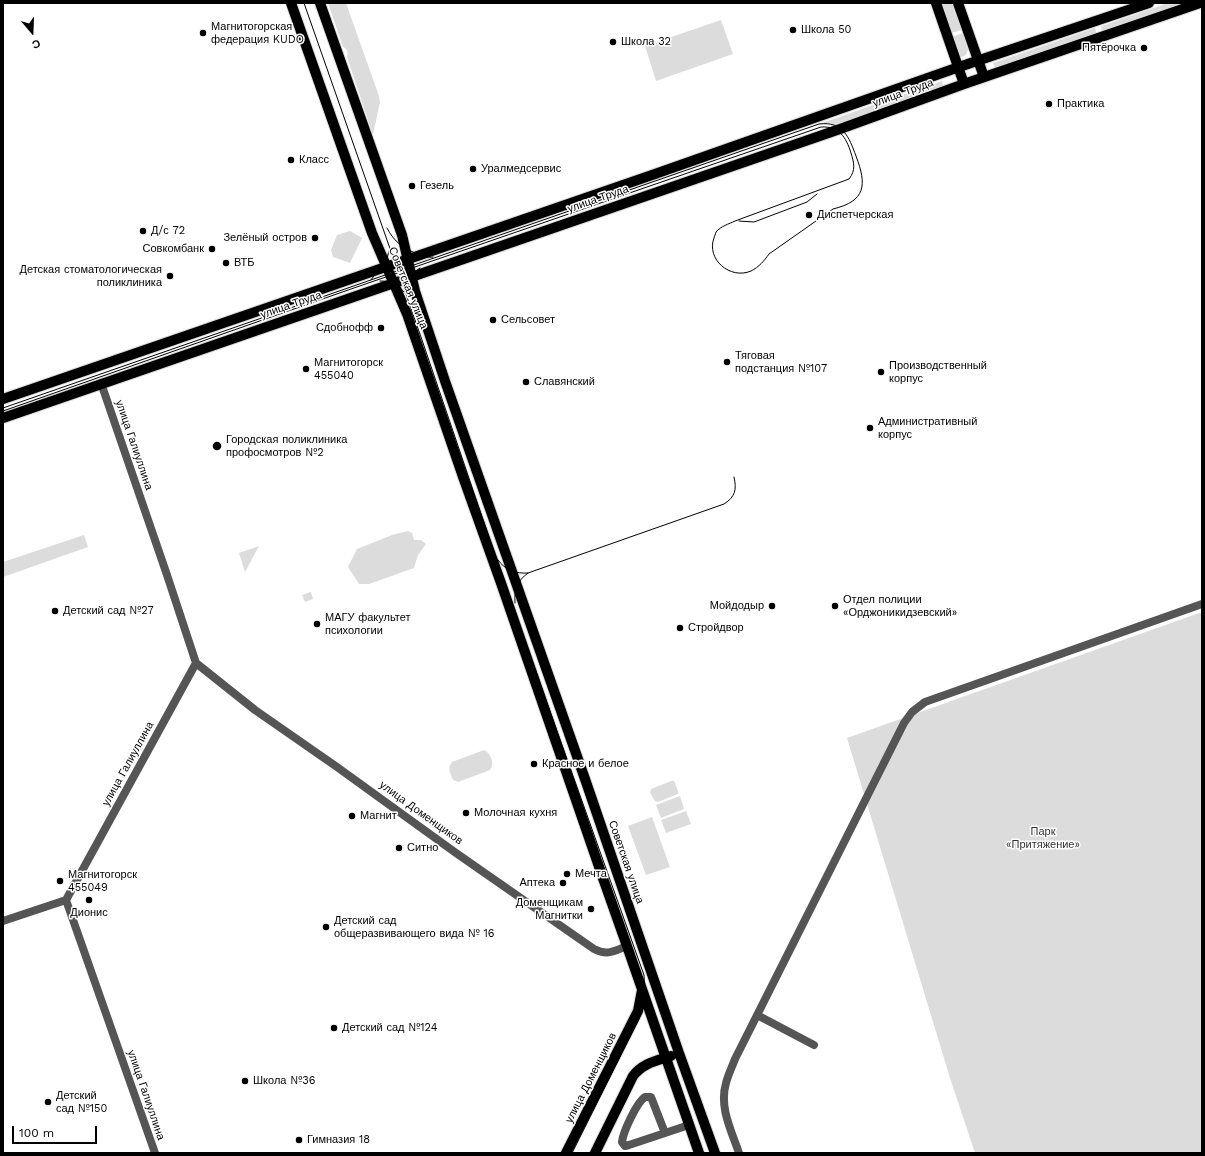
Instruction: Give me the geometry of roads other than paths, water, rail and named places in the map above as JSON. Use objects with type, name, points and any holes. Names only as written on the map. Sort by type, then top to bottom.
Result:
[{"type":"main road","name":"Советская улица","points":[[291,3],[372,233],[407,314],[699,1153]]},
{"type":"main road","name":"Советская улица","points":[[320,3],[398,224],[417,297],[443,374],[716,1153]]},
{"type":"main road","points":[[936,3],[964,84]]},
{"type":"main road","points":[[958,3],[984,77]]},
{"type":"main road","name":"улица Труда","points":[[3,399],[408,260],[978,60],[1149,3]]},
{"type":"main road","name":"улица Труда","points":[[3,418],[1200,3]]},
{"type":"main road","points":[[501,583],[514,578]]},
{"type":"main road","name":"улица Доменщиков","points":[[627,946],[641,942]]},
{"type":"main road","name":"улица Доменщиков","points":[[566,1153],[638,1011],[642,990]]},
{"type":"main road","points":[[595,1153],[633,1076],[643,1066],[680,1053]]},
{"type":"street","name":"улица Галиуллина","points":[[101,383],[170,582],[196,663],[66,900],[154,1153]]},
{"type":"street","points":[[739,1153],[726,1118],[724,1100],[726,1083],[735,1059],[904,723],[912,712],[925,702],[1202,604]]},
{"type":"street","name":"улица Доменщиков","points":[[196,663],[255,710],[594,949],[607,954],[627,946]]},
{"type":"street","points":[[3,921],[66,900]]},
{"type":"street","points":[[757,1015],[814,1045]]},
{"type":"street","points":[[665,1133],[652,1097],[645,1097],[639,1102],[623,1136],[622,1142],[625,1146],[629,1145],[665,1133],[689,1125]]},
{"type":"tram line","points":[[304,3],[422,340],[511,602],[644,975],[645,996],[639,1019],[572,1153]]},
{"type":"tram line","points":[[3,408],[819,124],[834,125],[844,132],[851,143],[860,166],[862,183],[858,196],[844,206],[833,209],[769,254],[761,264],[751,271],[735,273],[722,266],[713,253],[712,246],[716,232],[735,221],[849,179],[854,169],[851,153],[844,137],[833,128],[821,127],[3,411]]},
{"type":"tram line","points":[[739,221],[754,222],[807,202],[817,194]]},
{"type":"tram line","points":[[387,228],[396,241],[404,247],[424,256],[433,257]]},
{"type":"tram line","points":[[371,280],[387,258],[390,248]]},
{"type":"tram line","points":[[413,301],[410,283],[413,275],[420,268]]},
{"type":"tram line","points":[[380,281],[393,284],[404,292]]},
{"type":"tram line","points":[[515,603],[517,586],[521,579],[528,573],[724,504],[733,496],[735,489],[734,477]]},
{"type":"tram line","points":[[498,560],[511,571],[528,573]]},
{"type":"place","name":"Школа 50","points":[[793,30]]},
{"type":"place","name":"Магнитогорская федерация KUDO","points":[[203,33]]},
{"type":"place","name":"Школа 32","points":[[613,42]]},
{"type":"place","name":"Пятёрочка","points":[[1144,48]]},
{"type":"place","name":"Практика","points":[[1049,104]]},
{"type":"place","name":"Класс","points":[[291,160]]},
{"type":"place","name":"Уралмедсервис","points":[[473,169]]},
{"type":"place","name":"Гезель","points":[[412,186]]},
{"type":"place","name":"Диспетчерская","points":[[809,215]]},
{"type":"place","name":"Д/с 72","points":[[143,231]]},
{"type":"place","name":"Зелёный остров","points":[[315,238]]},
{"type":"place","name":"Совкомбанк","points":[[212,249]]},
{"type":"place","name":"ВТБ","points":[[226,263]]},
{"type":"place","name":"Детская стоматологическая поликлиника","points":[[170,276]]},
{"type":"place","name":"Сельсовет","points":[[493,320]]},
{"type":"place","name":"Сдобнофф","points":[[381,328]]},
{"type":"place","name":"Тяговая подстанция №107","points":[[727,362]]},
{"type":"place","name":"Магнитогорск 455040","points":[[306,369]]},
{"type":"place","name":"Производственный корпус","points":[[881,372]]},
{"type":"place","name":"Славянский","points":[[526,382]]},
{"type":"place","name":"Административный корпус","points":[[870,428]]},
{"type":"place","name":"Городская поликлиника профосмотров №2","points":[[217,446]]},
{"type":"place","name":"Мойдодыр","points":[[772,606]]},
{"type":"place","name":"Отдел полиции «Орджоникидзевский»","points":[[835,606]]},
{"type":"place","name":"Детский сад №27","points":[[55,611]]},
{"type":"place","name":"МАГУ факультет психологии","points":[[317,624]]},
{"type":"place","name":"Стройдвор","points":[[680,628]]},
{"type":"place","name":"Красное и белое","points":[[534,764]]},
{"type":"place","name":"Молочная кухня","points":[[466,813]]},
{"type":"place","name":"Магнит","points":[[352,816]]},
{"type":"place","name":"Ситно","points":[[399,848]]},
{"type":"place","name":"Мечта","points":[[567,874]]},
{"type":"place","name":"Магнитогорск 455049","points":[[60,881]]},
{"type":"place","name":"Аптека","points":[[563,883]]},
{"type":"place","name":"Дионис","points":[[89,900]]},
{"type":"place","name":"Доменщикам Магнитки","points":[[591,909]]},
{"type":"place","name":"Детский сад общеразвивающего вида № 16","points":[[326,927]]},
{"type":"place","name":"Детский сад №124","points":[[334,1028]]},
{"type":"place","name":"Школа №36","points":[[245,1081]]},
{"type":"place","name":"Детский сад №150","points":[[48,1102]]},
{"type":"place","name":"Гимназия 18","points":[[299,1140]]},
{"type":"park label","name":"Парк «Притяжение»","points":[[1043,838]]}]
